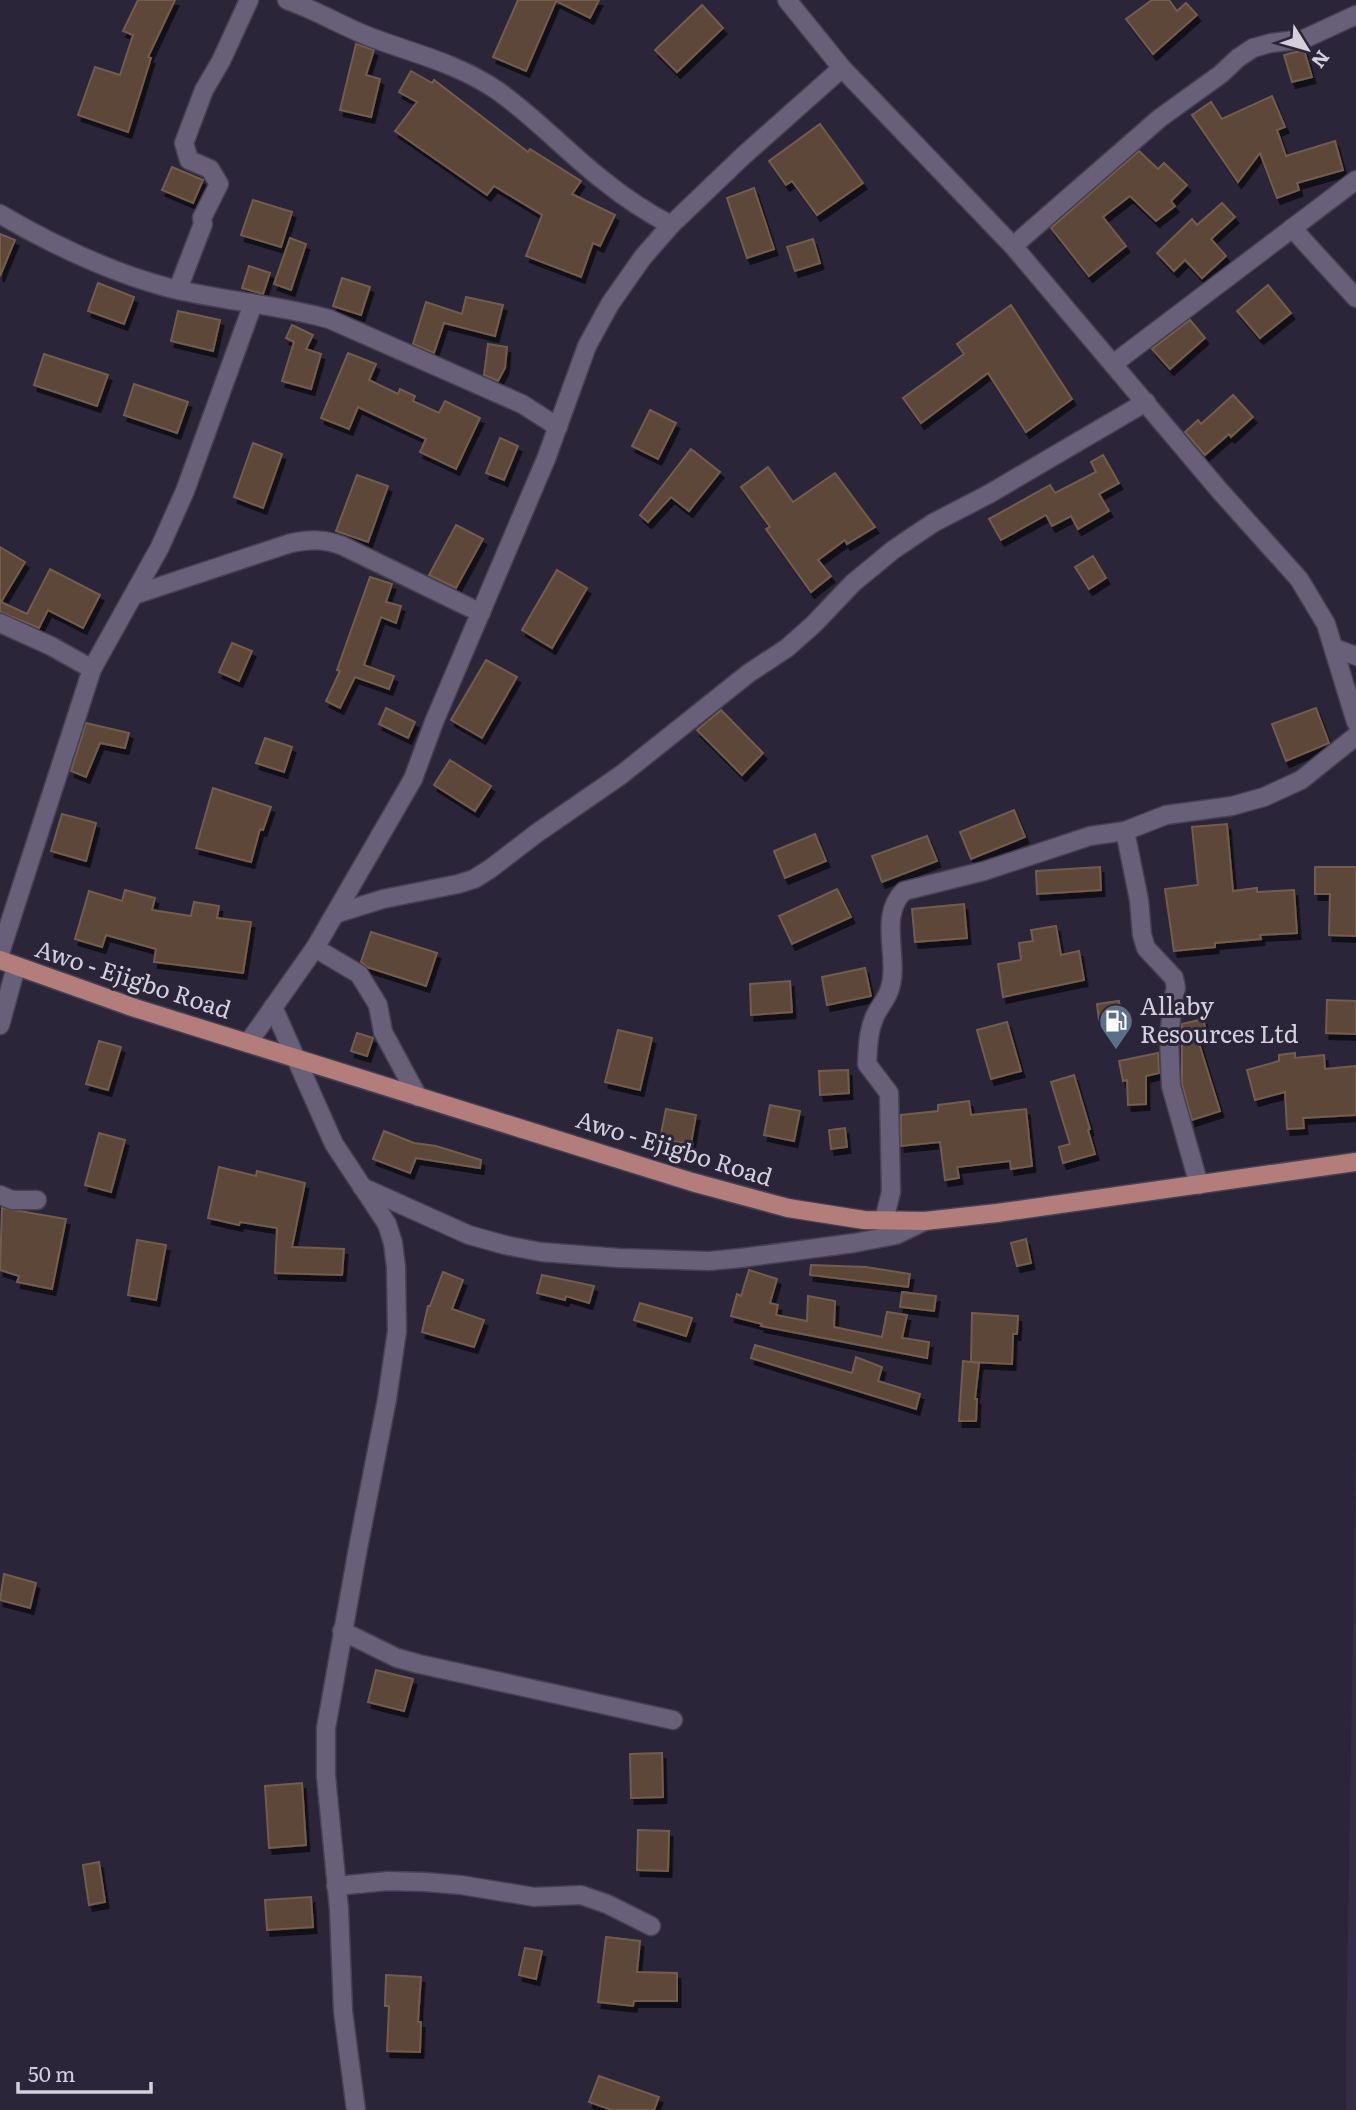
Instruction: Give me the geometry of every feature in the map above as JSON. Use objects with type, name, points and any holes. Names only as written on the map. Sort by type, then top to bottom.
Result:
[{"type":"main road","name":"Awo - Ejigbo Road","points":[[8,964],[248,1043],[692,1182],[788,1208],[864,1220],[925,1221],[997,1213],[1356,1162]]},
{"type":"street","points":[[178,289],[203,224],[202,218],[219,184],[210,169],[189,160],[184,143],[204,90],[221,61],[249,0]]},
{"type":"street","points":[[287,0],[341,26],[427,55],[472,76],[508,99],[605,182],[671,225]]},
{"type":"street","points":[[796,3],[842,68],[1013,246],[1220,491],[1299,579],[1326,624],[1351,683],[1356,722]]},
{"type":"street","points":[[1013,246],[1160,118],[1238,58],[1253,48],[1304,38],[1356,15]]},
{"type":"street","points":[[248,1043],[315,948],[413,779],[558,427],[587,346],[610,304],[643,257],[671,225],[743,156],[842,68]]},
{"type":"street","points":[[1113,364],[1356,180]]},
{"type":"street","points":[[0,214],[82,259],[128,275],[178,289],[329,319],[522,404],[558,427]]},
{"type":"street","points":[[1292,228],[1356,298]]},
{"type":"street","points":[[0,953],[92,669],[160,547],[185,491],[253,304]]},
{"type":"street","points":[[335,914],[383,899],[458,884],[474,879],[490,869],[621,775],[749,673],[787,648],[853,583],[893,550],[933,523],[989,494],[1146,402]]},
{"type":"street","points":[[134,595],[291,543],[312,539],[329,540],[343,546],[481,613]]},
{"type":"street","points":[[0,623],[51,646],[92,669]]},
{"type":"street","points":[[1334,648],[1356,656]]},
{"type":"street","points":[[884,1220],[891,1192],[889,1093],[867,1064],[869,1036],[875,1017],[890,990],[891,914],[897,897],[904,891],[984,871],[1079,839],[1125,831],[1166,815],[1232,806],[1264,797],[1301,780],[1356,736]]},
{"type":"street","points":[[1125,831],[1146,948],[1174,978],[1176,988],[1169,1039],[1171,1086],[1199,1185]]},
{"type":"street","points":[[315,948],[359,974],[378,1005],[383,1032],[418,1097]]},
{"type":"street","points":[[0,1025],[8,964]]},
{"type":"street","points":[[273,1007],[334,1144],[387,1224],[393,1243],[397,1331],[387,1399],[326,1728],[325,1754],[337,1886],[343,2011],[356,2110]]},
{"type":"street","points":[[362,1187],[469,1235],[505,1245],[541,1252],[619,1258],[709,1261],[741,1258],[895,1235],[925,1221]]},
{"type":"street","points":[[0,1195],[12,1200],[37,1200]]},
{"type":"street","points":[[342,1631],[397,1658],[419,1664],[673,1720]]},
{"type":"street","points":[[337,1886],[387,1881],[461,1885],[534,1897],[581,1895],[607,1904],[651,1926]]},
{"type":"shaded area","points":[[1356,1441],[1356,2110],[1346,2110],[1346,2052]]},
{"type":"building","points":[[138,0],[175,0],[148,57],[151,58],[128,132],[78,115],[95,67],[120,75],[133,35],[123,31]]},
{"type":"building","points":[[518,0],[599,0],[590,18],[556,1],[526,71],[493,57]]},
{"type":"building","points":[[1152,0],[1169,0],[1177,11],[1186,3],[1197,15],[1153,54],[1126,19]]},
{"type":"building","points":[[702,5],[723,28],[677,72],[655,50]]},
{"type":"building","points":[[356,44],[374,50],[366,75],[380,79],[371,117],[340,110]]},
{"type":"building","points":[[1304,50],[1312,77],[1292,82],[1284,55]]},
{"type":"building","points":[[411,71],[432,83],[434,80],[528,152],[530,149],[581,181],[572,194],[615,215],[600,246],[593,243],[581,277],[526,256],[542,215],[494,186],[487,195],[395,131],[417,102],[399,92]]},
{"type":"building","points":[[1272,96],[1285,127],[1277,130],[1286,156],[1335,141],[1343,170],[1297,183],[1299,190],[1277,198],[1260,153],[1238,182],[1192,115],[1211,102],[1222,119]]},
{"type":"building","points":[[820,124],[863,183],[817,215],[792,181],[786,185],[769,161]]},
{"type":"building","points":[[1139,151],[1158,169],[1164,163],[1187,185],[1171,201],[1175,206],[1156,221],[1130,196],[1103,217],[1126,246],[1089,276],[1051,228]]},
{"type":"building","points":[[172,167],[203,180],[193,203],[162,190]]},
{"type":"building","points":[[754,188],[774,249],[747,258],[727,198]]},
{"type":"building","points":[[253,200],[292,212],[281,247],[241,235]]},
{"type":"building","points":[[1222,203],[1235,217],[1211,239],[1226,256],[1202,278],[1185,260],[1174,271],[1157,253],[1192,219],[1197,225]]},
{"type":"building","points":[[0,234],[15,240],[0,276]]},
{"type":"building","points":[[290,238],[306,244],[291,290],[274,284]]},
{"type":"building","points":[[813,239],[820,263],[795,271],[787,247]]},
{"type":"building","points":[[249,266],[270,273],[263,294],[242,288]]},
{"type":"building","points":[[342,278],[370,287],[361,315],[333,306]]},
{"type":"building","points":[[98,283],[134,297],[124,324],[88,311]]},
{"type":"building","points":[[1268,285],[1291,313],[1260,338],[1237,311]]},
{"type":"building","points":[[466,297],[503,305],[495,336],[444,323],[434,353],[413,344],[426,302],[462,314]]},
{"type":"building","points":[[1011,305],[1072,399],[1026,432],[988,373],[921,423],[903,398],[964,354],[957,344]]},
{"type":"building","points":[[178,311],[220,320],[213,351],[171,341]]},
{"type":"building","points":[[1190,320],[1205,338],[1170,369],[1152,349]]},
{"type":"building","points":[[292,325],[313,335],[306,349],[321,354],[311,389],[282,381],[294,342],[286,338]]},
{"type":"building","points":[[488,344],[507,347],[505,368],[498,381],[484,375]]},
{"type":"building","points":[[348,353],[376,364],[369,380],[398,394],[400,389],[415,396],[413,401],[439,413],[445,401],[480,418],[456,469],[420,452],[426,439],[358,407],[349,429],[321,418]]},
{"type":"building","points":[[44,354],[108,375],[97,406],[34,385]]},
{"type":"building","points":[[134,384],[188,402],[177,433],[124,415]]},
{"type":"building","points":[[1233,395],[1253,417],[1205,455],[1185,432],[1198,420],[1201,424]]},
{"type":"building","points":[[650,410],[676,423],[658,459],[632,446]]},
{"type":"building","points":[[500,438],[518,446],[504,480],[486,473]]},
{"type":"building","points":[[253,443],[282,454],[263,508],[234,497]]},
{"type":"building","points":[[691,449],[720,472],[689,511],[671,497],[648,522],[640,515]]},
{"type":"building","points":[[1103,455],[1119,483],[1099,494],[1109,511],[1078,529],[1071,516],[1052,526],[1046,515],[1001,540],[989,519],[1050,485],[1055,493],[1096,472],[1091,462]]},
{"type":"building","points":[[768,467],[793,502],[835,473],[875,527],[847,544],[845,540],[818,560],[831,576],[811,592],[766,529],[770,527],[741,487]]},
{"type":"building","points":[[357,475],[388,486],[368,542],[336,531]]},
{"type":"building","points":[[456,525],[483,539],[456,588],[429,575]]},
{"type":"building","points":[[0,547],[25,562],[1,602],[27,614],[50,569],[100,595],[83,628],[48,610],[39,628],[0,612]]},
{"type":"building","points":[[1093,556],[1106,578],[1089,589],[1075,567]]},
{"type":"building","points":[[557,570],[587,588],[552,648],[522,630]]},
{"type":"building","points":[[370,577],[392,584],[386,602],[401,606],[396,623],[381,617],[364,665],[394,676],[389,689],[355,677],[340,708],[326,701],[340,671],[337,670]]},
{"type":"building","points":[[232,643],[252,651],[239,681],[219,672]]},
{"type":"building","points":[[486,660],[517,677],[482,738],[451,720]]},
{"type":"building","points":[[386,708],[415,722],[408,738],[379,724]]},
{"type":"building","points":[[1316,708],[1329,743],[1286,761],[1272,724]]},
{"type":"building","points":[[721,710],[763,753],[742,775],[697,730]]},
{"type":"building","points":[[86,723],[129,733],[125,748],[100,743],[86,777],[71,771]]},
{"type":"building","points":[[265,738],[292,747],[284,772],[256,763]]},
{"type":"building","points":[[450,760],[491,786],[475,811],[434,785]]},
{"type":"building","points":[[213,788],[271,807],[263,830],[260,829],[251,862],[196,848]]},
{"type":"building","points":[[1014,810],[1025,837],[971,859],[960,832]]},
{"type":"building","points":[[62,814],[96,823],[86,861],[51,851]]},
{"type":"building","points":[[1227,824],[1233,891],[1257,888],[1257,892],[1294,890],[1297,933],[1260,935],[1261,939],[1215,943],[1215,947],[1174,951],[1165,889],[1198,885],[1192,827]]},
{"type":"building","points":[[815,834],[826,861],[785,878],[774,851]]},
{"type":"building","points":[[927,836],[937,861],[882,882],[872,856]]},
{"type":"building","points":[[1100,867],[1101,890],[1037,894],[1036,871]]},
{"type":"building","points":[[1315,867],[1356,867],[1356,936],[1329,935],[1330,894],[1315,894]]},
{"type":"building","points":[[837,889],[851,917],[792,944],[779,916]]},
{"type":"building","points":[[125,890],[155,898],[152,910],[191,916],[194,902],[219,906],[217,918],[251,922],[243,973],[154,962],[156,949],[106,935],[102,947],[75,939],[89,891],[122,901]]},
{"type":"building","points":[[964,904],[967,938],[915,942],[912,909]]},
{"type":"building","points":[[1056,926],[1061,955],[1079,951],[1084,980],[1003,997],[998,964],[1021,960],[1019,943],[1033,941],[1031,930]]},
{"type":"building","points":[[371,932],[437,953],[426,986],[367,967],[361,962]]},
{"type":"building","points":[[865,968],[871,996],[827,1005],[822,977]]},
{"type":"building","points":[[790,981],[792,1012],[751,1015],[750,984]]},
{"type":"building","points":[[1327,1000],[1356,1001],[1356,1034],[1326,1033]]},
{"type":"building","points":[[1119,1001],[1121,1017],[1099,1020],[1097,1004]]},
{"type":"building","points":[[1203,1019],[1208,1038],[1198,1040],[1220,1111],[1192,1120],[1182,1084],[1182,1024]]},
{"type":"building","points":[[1007,1022],[1021,1071],[991,1079],[977,1030]]},
{"type":"building","points":[[618,1030],[652,1038],[640,1090],[605,1082]]},
{"type":"building","points":[[357,1033],[373,1038],[367,1056],[351,1051]]},
{"type":"building","points":[[99,1041],[121,1047],[108,1090],[86,1084]]},
{"type":"building","points":[[1158,1053],[1159,1073],[1146,1076],[1146,1104],[1128,1105],[1127,1080],[1123,1081],[1119,1061]]},
{"type":"building","points":[[1295,1053],[1295,1058],[1324,1055],[1325,1069],[1356,1066],[1356,1115],[1303,1118],[1304,1128],[1287,1129],[1285,1092],[1255,1100],[1247,1070],[1279,1061],[1279,1055]]},
{"type":"building","points":[[848,1070],[849,1093],[820,1095],[819,1071]]},
{"type":"building","points":[[1074,1075],[1095,1154],[1063,1163],[1059,1147],[1070,1144],[1051,1082]]},
{"type":"building","points":[[969,1101],[971,1115],[1026,1109],[1032,1166],[1011,1169],[1010,1161],[957,1167],[959,1178],[945,1180],[940,1142],[901,1146],[901,1115],[938,1111],[938,1105]]},
{"type":"building","points":[[770,1105],[800,1111],[794,1141],[764,1135]]},
{"type":"building","points":[[666,1109],[696,1115],[691,1144],[660,1139]]},
{"type":"building","points":[[845,1128],[847,1147],[831,1149],[829,1130]]},
{"type":"building","points":[[384,1131],[414,1143],[436,1146],[481,1160],[480,1168],[416,1158],[410,1173],[373,1159]]},
{"type":"building","points":[[99,1133],[125,1140],[111,1192],[85,1185]]},
{"type":"building","points":[[219,1167],[256,1176],[257,1171],[305,1183],[292,1247],[344,1249],[342,1275],[275,1273],[277,1228],[240,1222],[239,1225],[208,1218]]},
{"type":"building","points":[[2,1208],[66,1219],[52,1289],[17,1282],[19,1276],[0,1270]]},
{"type":"building","points":[[1026,1239],[1031,1263],[1017,1266],[1011,1243]]},
{"type":"building","points":[[137,1240],[166,1245],[156,1300],[128,1295]]},
{"type":"building","points":[[811,1265],[866,1267],[910,1274],[908,1287],[810,1275]]},
{"type":"building","points":[[749,1270],[777,1279],[770,1303],[778,1305],[776,1315],[807,1321],[808,1296],[835,1301],[834,1327],[882,1337],[887,1312],[907,1315],[902,1338],[929,1342],[927,1358],[761,1326],[762,1324],[731,1316],[737,1294],[741,1296]]},
{"type":"building","points":[[443,1272],[463,1280],[452,1309],[484,1320],[474,1347],[422,1332],[428,1306]]},
{"type":"building","points":[[542,1275],[594,1286],[589,1303],[566,1296],[565,1300],[537,1293]]},
{"type":"building","points":[[902,1292],[936,1296],[934,1311],[900,1307]]},
{"type":"building","points":[[640,1303],[692,1318],[686,1336],[634,1320]]},
{"type":"building","points":[[972,1313],[1018,1316],[1017,1334],[1013,1334],[1012,1364],[971,1362]]},
{"type":"building","points":[[755,1345],[852,1373],[856,1357],[882,1367],[878,1381],[920,1394],[916,1409],[751,1358]]},
{"type":"building","points":[[963,1361],[979,1363],[975,1399],[976,1421],[959,1421]]},
{"type":"building","points":[[4,1574],[36,1583],[30,1608],[0,1600]]},
{"type":"building","points":[[376,1670],[413,1679],[404,1711],[368,1702]]},
{"type":"building","points":[[662,1753],[663,1797],[631,1798],[630,1754]]},
{"type":"building","points":[[302,1783],[306,1845],[269,1848],[265,1786]]},
{"type":"building","points":[[638,1830],[669,1831],[668,1871],[637,1870]]},
{"type":"building","points":[[99,1862],[105,1902],[89,1905],[83,1865]]},
{"type":"building","points":[[311,1897],[313,1927],[267,1930],[265,1900]]},
{"type":"building","points":[[606,1937],[640,1941],[637,1972],[677,1973],[677,2001],[634,2001],[633,2006],[598,2002]]},
{"type":"building","points":[[525,1948],[542,1951],[536,1979],[519,1975]]},
{"type":"building","points":[[386,1975],[421,1977],[418,2022],[421,2022],[420,2052],[387,2051],[389,2006],[385,2006]]},
{"type":"building","points":[[599,2076],[659,2097],[654,2110],[612,2110],[589,2102]]},
{"type":"place","name":"Allaby Resources Ltd","points":[[1116,1051]]}]
